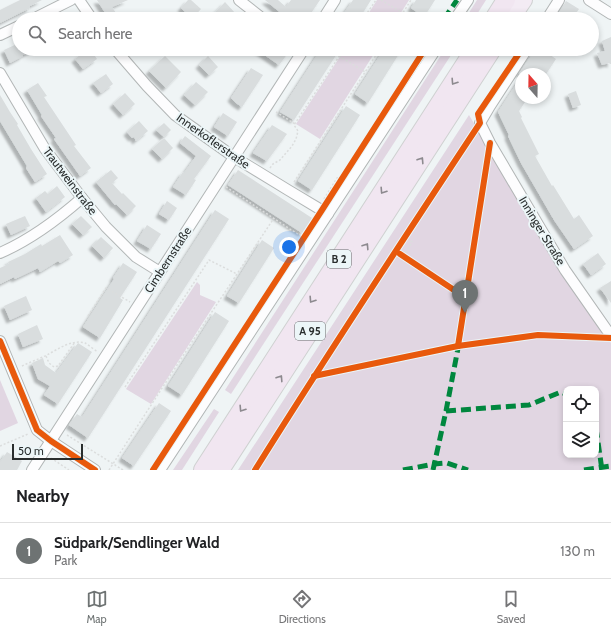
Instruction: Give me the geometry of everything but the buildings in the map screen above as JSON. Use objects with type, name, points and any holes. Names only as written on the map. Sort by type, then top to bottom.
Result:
[{"type":"highway","points":[[498,12],[506,0]]},
{"type":"highway","points":[[516,12],[524,0]]},
{"type":"highway","name":"B 2","points":[[203,470],[470,56]]},
{"type":"highway","name":"A 95","points":[[220,470],[487,56]]},
{"type":"street","points":[[47,12],[71,0]]},
{"type":"street","points":[[79,0],[87,12]]},
{"type":"street","points":[[239,0],[254,12]]},
{"type":"street","points":[[327,12],[335,0]]},
{"type":"street","points":[[460,12],[468,0]]},
{"type":"street","points":[[551,12],[559,0]]},
{"type":"street","points":[[589,0],[611,14]]},
{"type":"street","points":[[0,35],[12,29]]},
{"type":"street","name":"Innerkoflerstraße","points":[[121,56],[175,115],[234,157],[328,214]]},
{"type":"street","name":"Cimbernstraße","points":[[32,470],[299,56]]},
{"type":"street","points":[[160,470],[431,56]]},
{"type":"street","name":"Inninger Straße","points":[[522,56],[480,123],[490,143],[565,270],[611,336]]},
{"type":"street","name":"Trautweinstraße","points":[[0,73],[45,149],[82,198],[106,227],[136,257],[160,272]]},
{"type":"street","points":[[0,253],[35,234],[65,213],[82,198]]},
{"type":"street","points":[[0,341],[37,430],[95,470]]},
{"type":"path","points":[[368,12],[376,0]]},
{"type":"path","points":[[381,0],[400,12]]},
{"type":"path","points":[[404,12],[411,0]]},
{"type":"path","points":[[295,124],[340,56],[365,72]]},
{"type":"path","points":[[288,190],[375,56]]},
{"type":"path","points":[[265,176],[273,164],[280,160],[292,146],[298,131],[294,125],[295,124],[267,107]]},
{"type":"path","points":[[322,203],[337,178]]},
{"type":"path","points":[[218,182],[304,238]]},
{"type":"path","points":[[109,470],[274,218]]},
{"type":"path","points":[[404,256],[412,242],[405,236]]},
{"type":"path","points":[[125,387],[209,260],[237,274]]},
{"type":"path","points":[[88,316],[106,288],[138,307]]},
{"type":"path","points":[[46,356],[49,363],[54,367],[58,366],[76,342]]},
{"type":"path","points":[[13,371],[64,346],[76,342],[85,343],[105,358]]},
{"type":"path","points":[[0,446],[37,430]]},
{"type":"path","points":[[58,430],[123,470]]},
{"type":"path","points":[[43,453],[69,470]]},
{"type":"shaded area","points":[[377,0],[409,0],[401,12],[369,12]]},
{"type":"shaded area","points":[[477,0],[486,0],[478,12],[469,12]]},
{"type":"shaded area","points":[[340,56],[373,56],[320,139],[296,124]]},
{"type":"shaded area","points":[[440,56],[450,56],[231,394],[225,390]]},
{"type":"shaded area","points":[[469,115],[568,282],[611,343],[611,470],[238,470]]},
{"type":"shaded area","points":[[197,282],[200,285],[200,295],[216,302],[151,404],[126,389]]},
{"type":"shaded area","points":[[0,380],[18,423],[0,431]]},
{"type":"shaded area","points":[[214,409],[219,412],[182,470],[173,470]]},
{"type":"marked path","points":[[449,12],[457,0]]},
{"type":"marked path","points":[[433,470],[459,343]]},
{"type":"marked path","points":[[446,411],[529,405],[561,392],[563,393]]},
{"type":"marked path","points":[[599,449],[602,470]]},
{"type":"marked path","points":[[403,470],[447,463],[468,470]]},
{"type":"marked path","points":[[584,470],[611,466]]},
{"type":"cycle path","points":[[153,470],[421,56]]},
{"type":"cycle path","points":[[255,470],[338,339],[480,123],[478,114],[517,56]]},
{"type":"cycle path","points":[[458,346],[490,143]]},
{"type":"cycle path","points":[[400,254],[466,298]]},
{"type":"cycle path","points":[[314,376],[458,346],[538,335],[611,338]]},
{"type":"cycle path","points":[[0,341],[37,430],[95,470]]},
{"type":"place","name":"Südpark/Sendlinger Wald","points":[[465,313]]}]
